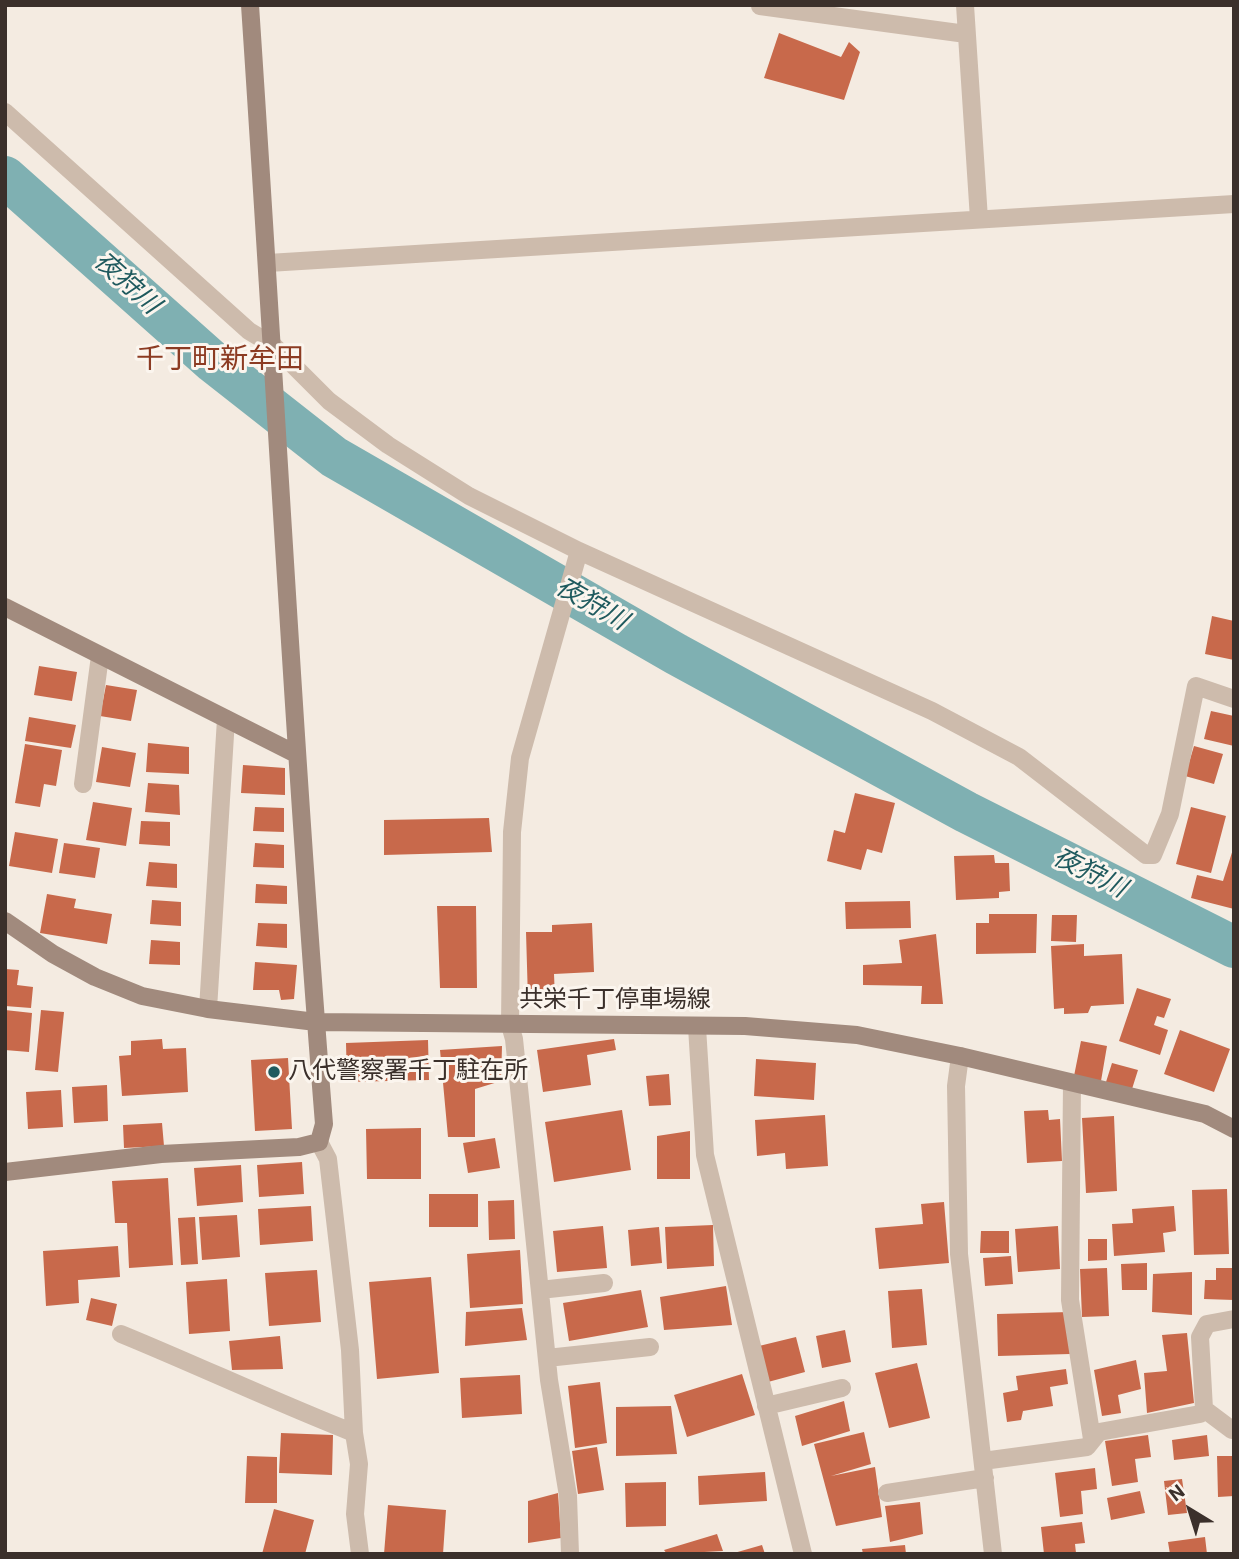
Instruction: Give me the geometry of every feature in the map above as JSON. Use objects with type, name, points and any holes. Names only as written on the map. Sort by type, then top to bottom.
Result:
[{"type":"street","points":[[250,5],[274,351],[296,754],[324,1124],[319,1142],[328,1159],[349,1350],[354,1433],[359,1464],[355,1514],[360,1554]]},
{"type":"street","points":[[965,5],[979,219]]},
{"type":"street","points":[[760,6],[966,34]]},
{"type":"street","points":[[5,111],[329,401],[388,445],[469,496],[578,555],[932,711],[1019,757],[1146,855],[1153,855],[1170,814],[1196,686],[1234,699]]},
{"type":"street","points":[[268,263],[1234,204]]},
{"type":"street","points":[[570,1554],[568,1496],[547,1358],[514,1039],[510,1025],[512,832],[520,758],[578,555]]},
{"type":"street","points":[[5,607],[296,754]]},
{"type":"street","points":[[83,784],[100,656]]},
{"type":"street","points":[[208,1009],[226,719]]},
{"type":"street","name":"共栄千丁停車場線","points":[[5,921],[53,954],[95,977],[142,996],[208,1009],[316,1022],[745,1026],[857,1035],[960,1056],[1205,1114],[1234,1129]]},
{"type":"street","points":[[697,1027],[705,1155],[803,1554]]},
{"type":"street","points":[[960,1056],[956,1086],[960,1254],[993,1554]]},
{"type":"street","points":[[1072,1083],[1070,1300],[1092,1439]]},
{"type":"street","points":[[5,1172],[161,1153],[299,1147],[319,1142]]},
{"type":"street","points":[[540,1290],[604,1283]]},
{"type":"street","points":[[887,1493],[1087,1447],[1099,1432],[1200,1414],[1204,1409],[1200,1337],[1207,1324],[1234,1319]]},
{"type":"street","points":[[121,1334],[214,1372],[249,1392],[354,1433]]},
{"type":"street","points":[[547,1358],[650,1347]]},
{"type":"street","points":[[766,1406],[842,1388]]},
{"type":"street","points":[[1204,1409],[1232,1430]]},
{"type":"building","points":[[779,33],[841,57],[849,42],[860,52],[844,100],[764,78]]},
{"type":"building","points":[[1212,616],[1234,621],[1234,660],[1205,654]]},
{"type":"building","points":[[39,666],[77,672],[72,701],[34,695]]},
{"type":"building","points":[[106,685],[137,690],[131,721],[100,716]]},
{"type":"building","points":[[1211,711],[1234,716],[1234,746],[1204,739]]},
{"type":"building","points":[[29,717],[76,725],[71,748],[25,741]]},
{"type":"building","points":[[148,743],[189,747],[189,774],[146,772]]},
{"type":"building","points":[[25,744],[62,750],[56,786],[44,784],[40,807],[15,803]]},
{"type":"building","points":[[1194,746],[1223,754],[1214,784],[1185,776]]},
{"type":"building","points":[[102,747],[136,753],[130,787],[96,782]]},
{"type":"building","points":[[243,765],[285,768],[285,795],[241,793]]},
{"type":"building","points":[[148,783],[179,785],[180,815],[145,812]]},
{"type":"building","points":[[855,793],[895,803],[882,853],[867,849],[861,870],[827,861],[834,830],[845,833]]},
{"type":"building","points":[[93,802],[132,808],[126,846],[86,840]]},
{"type":"building","points":[[255,807],[284,808],[284,832],[253,831]]},
{"type":"building","points":[[1191,807],[1226,816],[1211,873],[1176,864]]},
{"type":"building","points":[[489,818],[492,852],[384,855],[384,820]]},
{"type":"building","points":[[141,821],[170,822],[170,846],[139,844]]},
{"type":"building","points":[[15,832],[58,839],[52,873],[9,866]]},
{"type":"building","points":[[64,843],[100,848],[95,878],[59,873]]},
{"type":"building","points":[[255,843],[284,845],[284,868],[253,867]]},
{"type":"building","points":[[1234,846],[1234,909],[1191,898],[1197,875],[1223,881]]},
{"type":"building","points":[[994,855],[995,863],[1009,863],[1010,891],[999,892],[999,898],[956,900],[954,856]]},
{"type":"building","points":[[149,862],[177,864],[177,888],[146,886]]},
{"type":"building","points":[[256,884],[287,886],[287,904],[255,903]]},
{"type":"building","points":[[47,894],[76,899],[74,908],[112,914],[107,944],[40,933]]},
{"type":"building","points":[[152,900],[181,902],[181,926],[150,924]]},
{"type":"building","points":[[910,901],[911,928],[846,929],[845,902]]},
{"type":"building","points":[[437,906],[476,906],[477,988],[440,988]]},
{"type":"building","points":[[989,914],[1037,914],[1036,953],[976,954],[976,923],[989,923]]},
{"type":"building","points":[[1052,915],[1077,915],[1076,942],[1051,941]]},
{"type":"building","points":[[258,923],[287,924],[287,948],[256,946]]},
{"type":"building","points":[[592,923],[594,972],[554,974],[555,999],[528,1000],[526,932],[552,932],[552,925]]},
{"type":"building","points":[[936,934],[943,1004],[921,1004],[922,986],[863,985],[863,965],[902,963],[899,940]]},
{"type":"building","points":[[151,940],[180,942],[180,965],[149,964]]},
{"type":"building","points":[[1084,944],[1084,956],[1122,954],[1124,1004],[1091,1006],[1088,1013],[1064,1014],[1064,1008],[1054,1009],[1051,946]]},
{"type":"building","points":[[255,962],[297,965],[294,999],[281,1000],[279,990],[253,990]]},
{"type":"building","points":[[5,969],[19,970],[17,985],[33,987],[31,1008],[5,1006]]},
{"type":"building","points":[[1137,988],[1171,999],[1164,1018],[1157,1016],[1154,1025],[1168,1030],[1160,1055],[1119,1041]]},
{"type":"building","points":[[5,1010],[32,1013],[29,1052],[5,1050]]},
{"type":"building","points":[[41,1010],[64,1012],[58,1072],[35,1070]]},
{"type":"building","points":[[1180,1030],[1230,1049],[1214,1092],[1164,1074]]},
{"type":"building","points":[[162,1039],[163,1049],[186,1048],[188,1092],[122,1096],[119,1056],[131,1055],[131,1041]]},
{"type":"building","points":[[614,1039],[616,1050],[587,1055],[591,1085],[543,1092],[537,1050]]},
{"type":"building","points":[[428,1040],[429,1080],[347,1082],[346,1043]]},
{"type":"building","points":[[1081,1041],[1107,1046],[1101,1081],[1074,1076]]},
{"type":"building","points":[[502,1046],[501,1081],[475,1089],[475,1137],[448,1137],[440,1050]]},
{"type":"building","points":[[288,1058],[292,1129],[255,1131],[251,1060]]},
{"type":"building","points":[[756,1059],[816,1063],[814,1100],[754,1096]]},
{"type":"building","points":[[1112,1063],[1138,1070],[1132,1089],[1106,1082]]},
{"type":"building","points":[[669,1074],[671,1105],[649,1106],[646,1076]]},
{"type":"building","points":[[107,1085],[108,1121],[74,1123],[72,1087]]},
{"type":"building","points":[[61,1090],[63,1127],[28,1129],[26,1092]]},
{"type":"building","points":[[622,1110],[631,1170],[554,1182],[545,1122]]},
{"type":"building","points":[[1048,1110],[1049,1120],[1060,1119],[1062,1161],[1027,1163],[1024,1111]]},
{"type":"building","points":[[825,1115],[828,1166],[786,1169],[785,1153],[757,1156],[755,1120]]},
{"type":"building","points":[[1114,1116],[1117,1191],[1086,1193],[1082,1118]]},
{"type":"building","points":[[162,1123],[164,1146],[124,1148],[123,1125]]},
{"type":"building","points":[[421,1128],[421,1179],[367,1179],[366,1129]]},
{"type":"building","points":[[690,1131],[690,1179],[657,1179],[657,1136]]},
{"type":"building","points":[[495,1138],[500,1168],[468,1173],[463,1143]]},
{"type":"building","points":[[302,1162],[304,1194],[259,1197],[257,1165]]},
{"type":"building","points":[[241,1165],[243,1202],[197,1206],[194,1168]]},
{"type":"building","points":[[168,1178],[173,1265],[129,1268],[127,1223],[115,1223],[112,1181]]},
{"type":"building","points":[[1227,1189],[1229,1254],[1194,1255],[1192,1190]]},
{"type":"building","points":[[429,1194],[478,1194],[478,1227],[429,1227]]},
{"type":"building","points":[[514,1200],[515,1239],[489,1240],[488,1201]]},
{"type":"building","points":[[944,1202],[949,1263],[879,1269],[875,1228],[923,1224],[921,1204]]},
{"type":"building","points":[[311,1206],[313,1241],[260,1245],[258,1209]]},
{"type":"building","points":[[1174,1206],[1176,1231],[1163,1233],[1165,1252],[1114,1256],[1112,1224],[1133,1223],[1132,1209]]},
{"type":"building","points":[[237,1215],[240,1257],[202,1260],[199,1217]]},
{"type":"building","points":[[195,1217],[198,1264],[181,1265],[178,1218]]},
{"type":"building","points":[[713,1225],[714,1266],[667,1269],[665,1227]]},
{"type":"building","points":[[603,1226],[607,1268],[557,1272],[553,1231]]},
{"type":"building","points":[[1058,1226],[1060,1269],[1018,1272],[1015,1229]]},
{"type":"building","points":[[659,1227],[662,1263],[631,1266],[628,1230]]},
{"type":"building","points":[[981,1231],[1009,1231],[1009,1253],[980,1253]]},
{"type":"building","points":[[1088,1239],[1107,1239],[1107,1260],[1088,1261]]},
{"type":"building","points":[[118,1246],[120,1277],[78,1280],[79,1303],[46,1306],[43,1251]]},
{"type":"building","points":[[520,1250],[523,1304],[470,1308],[467,1254]]},
{"type":"building","points":[[1011,1256],[1013,1284],[985,1286],[983,1258]]},
{"type":"building","points":[[1147,1263],[1147,1290],[1122,1290],[1121,1264]]},
{"type":"building","points":[[1107,1268],[1109,1316],[1082,1317],[1080,1269]]},
{"type":"building","points":[[1216,1268],[1234,1268],[1234,1300],[1204,1299],[1205,1280],[1216,1280]]},
{"type":"building","points":[[317,1270],[321,1322],[269,1326],[265,1273]]},
{"type":"building","points":[[1192,1272],[1192,1315],[1152,1312],[1153,1274]]},
{"type":"building","points":[[431,1277],[439,1373],[377,1379],[369,1282]]},
{"type":"building","points":[[227,1279],[230,1331],[189,1334],[186,1282]]},
{"type":"building","points":[[726,1286],[732,1325],[664,1330],[660,1297]]},
{"type":"building","points":[[922,1289],[927,1345],[892,1348],[888,1291]]},
{"type":"building","points":[[641,1290],[648,1327],[569,1341],[563,1303]]},
{"type":"building","points":[[91,1298],[117,1304],[112,1326],[86,1320]]},
{"type":"building","points":[[522,1308],[527,1340],[465,1346],[466,1312]]},
{"type":"building","points":[[1069,1312],[1070,1354],[998,1356],[997,1314]]},
{"type":"building","points":[[845,1330],[851,1362],[822,1368],[816,1336]]},
{"type":"building","points":[[1187,1333],[1194,1403],[1147,1413],[1144,1373],[1167,1371],[1162,1335]]},
{"type":"building","points":[[280,1336],[283,1369],[232,1370],[229,1341]]},
{"type":"building","points":[[796,1337],[805,1372],[768,1382],[759,1346]]},
{"type":"building","points":[[1136,1360],[1141,1389],[1118,1395],[1121,1413],[1102,1416],[1094,1370]]},
{"type":"building","points":[[917,1363],[930,1418],[889,1428],[875,1373]]},
{"type":"building","points":[[1066,1369],[1068,1384],[1050,1387],[1053,1406],[1023,1411],[1021,1420],[1007,1422],[1003,1393],[1018,1390],[1016,1376]]},
{"type":"building","points":[[742,1374],[755,1415],[687,1437],[674,1395]]},
{"type":"building","points":[[520,1375],[522,1414],[462,1418],[460,1378]]},
{"type":"building","points":[[600,1382],[607,1443],[575,1448],[568,1386]]},
{"type":"building","points":[[844,1401],[850,1431],[802,1446],[795,1416]]},
{"type":"building","points":[[671,1406],[677,1454],[616,1456],[616,1407]]},
{"type":"building","points":[[864,1432],[871,1464],[831,1476],[875,1467],[882,1517],[836,1526],[814,1444]]},
{"type":"building","points":[[281,1433],[333,1435],[332,1475],[279,1473]]},
{"type":"building","points":[[1148,1435],[1151,1457],[1135,1459],[1138,1482],[1112,1486],[1105,1441]]},
{"type":"building","points":[[1207,1435],[1209,1456],[1174,1460],[1172,1440]]},
{"type":"building","points":[[597,1447],[604,1490],[578,1494],[572,1451]]},
{"type":"building","points":[[247,1456],[277,1457],[277,1503],[245,1503]]},
{"type":"building","points":[[1217,1456],[1234,1456],[1234,1496],[1218,1497]]},
{"type":"building","points":[[1095,1468],[1097,1489],[1081,1491],[1083,1514],[1060,1517],[1055,1473]]},
{"type":"building","points":[[765,1472],[767,1501],[699,1505],[698,1476]]},
{"type":"building","points":[[1182,1479],[1187,1513],[1168,1515],[1164,1481]]},
{"type":"building","points":[[666,1482],[666,1526],[626,1527],[625,1483]]},
{"type":"building","points":[[1140,1491],[1145,1513],[1111,1520],[1107,1498]]},
{"type":"building","points":[[558,1493],[561,1538],[528,1543],[528,1501]]},
{"type":"building","points":[[920,1502],[923,1534],[890,1542],[885,1506]]},
{"type":"building","points":[[388,1505],[446,1510],[443,1554],[384,1554]]},
{"type":"building","points":[[274,1509],[314,1520],[305,1554],[262,1554]]},
{"type":"building","points":[[1082,1522],[1085,1543],[1075,1544],[1076,1553],[1044,1554],[1041,1527]]},
{"type":"building","points":[[717,1534],[723,1551],[667,1554],[664,1550]]},
{"type":"building","points":[[1205,1537],[1207,1554],[1170,1554],[1168,1542]]},
{"type":"building","points":[[762,1545],[765,1554],[734,1554],[734,1553]]},
{"type":"building","points":[[905,1545],[906,1554],[863,1554],[862,1549]]},
{"type":"waterway","name":"夜狩川","points":[[5,177],[213,362],[334,457],[676,654],[966,812],[1234,947]]},
{"type":"place","name":"八代警察署千丁駐在所","points":[[274,1072]]},
{"type":"district","name":"千丁町新牟田","points":[[220,361]]}]
